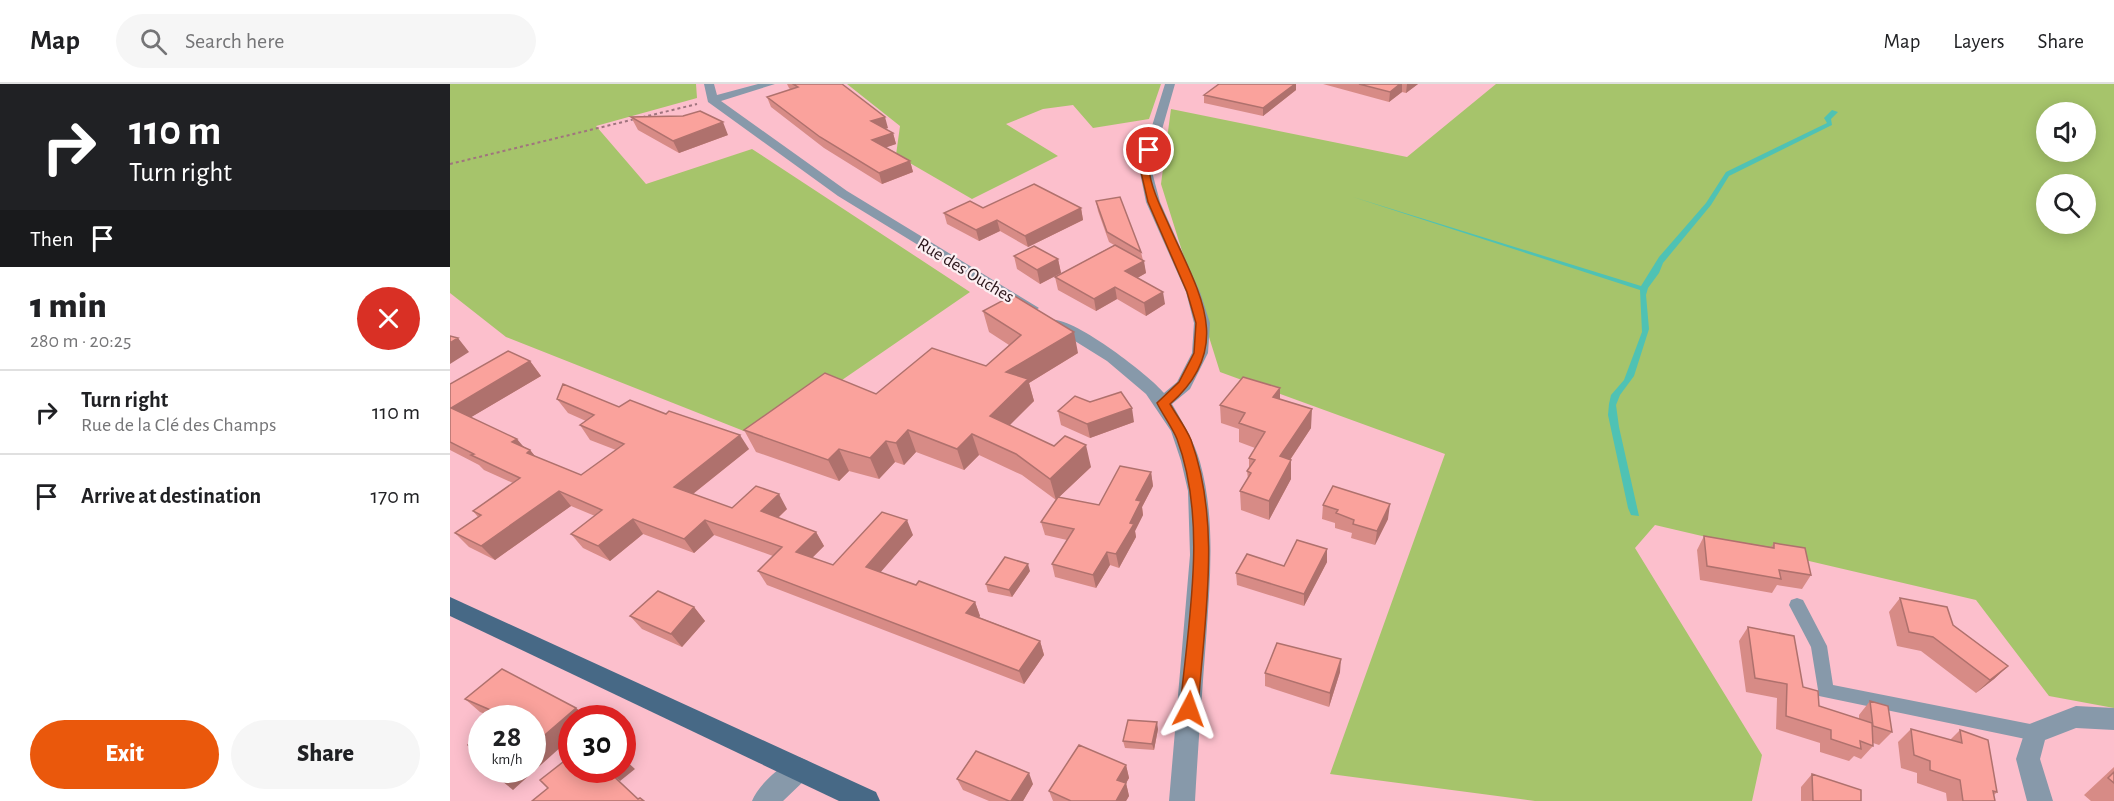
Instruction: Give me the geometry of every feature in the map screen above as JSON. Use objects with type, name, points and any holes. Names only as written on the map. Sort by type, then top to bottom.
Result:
[{"type":"main road","points":[[450,606],[867,801]]},
{"type":"street","points":[[711,92],[770,84]]},
{"type":"street","points":[[1163,403],[1184,385],[1200,353],[1202,323],[1193,292],[1153,202],[1145,168],[1170,84]]},
{"type":"street","name":"Rue des Ouches","points":[[711,92],[747,123],[816,175],[1095,347],[1138,376],[1163,403],[1183,438],[1197,485],[1202,547],[1182,801]]},
{"type":"street","points":[[2040,801],[2028,759],[2036,733],[2076,717],[2114,719]]},
{"type":"street","points":[[765,801],[799,769]]},
{"type":"lane","points":[[1797,605],[1819,646],[1825,691],[2036,733]]},
{"type":"path","points":[[450,164],[711,92]]},
{"type":"shaded area","points":[[450,84],[696,84],[697,98],[596,126],[646,184],[752,149],[970,292],[759,437],[506,337],[450,293]]},
{"type":"shaded area","points":[[847,84],[1161,84],[1149,119],[1093,128],[1073,105],[1043,109],[1006,124],[1058,156],[972,199],[896,155],[900,126]]},
{"type":"shaded area","points":[[1496,84],[2114,84],[2114,708],[2049,696],[1976,600],[1655,525],[1635,548],[1762,755],[1752,801],[1535,801],[1330,774],[1445,454],[1220,372],[1161,184],[1171,109],[1407,157]]},
{"type":"shaded area","points":[[1832,110],[1838,112],[1831,119],[1832,125],[1729,176],[1711,205],[1663,263],[1648,288],[1646,295],[1649,329],[1634,376],[1620,395],[1616,405],[1639,516],[1631,515],[1628,508],[1608,415],[1611,395],[1624,380],[1642,332],[1640,290],[1353,197],[1641,286],[1659,257],[1706,203],[1726,172],[1827,123],[1824,118]]},
{"type":"building","points":[[793,84],[842,84],[885,117],[871,121],[893,133],[872,140],[910,161],[879,173],[820,137],[767,97],[798,87]]},
{"type":"building","points":[[1219,84],[1295,84],[1263,108],[1204,95]]},
{"type":"building","points":[[1359,84],[1400,84],[1390,92]]},
{"type":"building","points":[[700,111],[723,122],[673,141],[631,117],[683,116]]},
{"type":"building","points":[[1034,184],[1081,208],[1025,236],[997,220],[976,230],[944,213],[970,201],[983,208]]},
{"type":"building","points":[[1120,197],[1141,252],[1107,232],[1096,201]]},
{"type":"building","points":[[1115,245],[1144,261],[1125,271],[1163,292],[1144,303],[1115,287],[1094,299],[1055,277]]},
{"type":"building","points":[[1034,246],[1058,259],[1037,270],[1014,256]]},
{"type":"building","points":[[1013,295],[1074,332],[1006,372],[1028,379],[990,416],[1054,446],[1065,436],[1086,445],[1050,479],[1016,454],[972,434],[957,449],[908,430],[896,443],[886,441],[870,458],[839,449],[828,460],[744,430],[825,373],[876,394],[932,348],[986,366],[1021,335],[983,311]]},
{"type":"building","points":[[450,336],[458,338],[450,343]]},
{"type":"building","points":[[508,351],[530,361],[451,408],[517,439],[512,442],[530,450],[527,453],[581,475],[624,444],[580,425],[594,415],[557,399],[563,384],[619,407],[630,400],[666,414],[669,411],[740,435],[674,487],[732,508],[756,486],[779,494],[761,511],[816,532],[796,552],[833,565],[882,512],[907,520],[866,567],[916,585],[919,581],[975,602],[966,613],[1040,641],[1019,671],[758,571],[782,547],[705,520],[684,539],[633,519],[598,546],[571,534],[602,510],[559,491],[481,546],[455,533],[481,515],[473,511],[520,478],[471,455],[474,454],[450,442],[450,384]]},
{"type":"building","points":[[1243,377],[1280,388],[1273,397],[1312,409],[1280,456],[1291,460],[1269,501],[1240,491],[1251,473],[1247,471],[1255,460],[1249,458],[1265,432],[1239,423],[1245,413],[1220,405]]},
{"type":"building","points":[[1121,392],[1132,408],[1087,424],[1058,411],[1075,396],[1090,402]]},
{"type":"building","points":[[1120,466],[1151,472],[1136,500],[1141,501],[1130,523],[1134,524],[1116,554],[1107,552],[1093,575],[1052,564],[1074,529],[1041,522],[1058,497],[1099,505]]},
{"type":"building","points":[[1333,486],[1390,504],[1377,531],[1353,524],[1354,520],[1336,513],[1338,510],[1323,505]]},
{"type":"building","points":[[1704,536],[1774,548],[1774,543],[1805,548],[1811,575],[1779,570],[1781,579],[1707,566]]},
{"type":"building","points":[[1297,540],[1327,549],[1304,594],[1236,573],[1247,554],[1284,566]]},
{"type":"building","points":[[1005,557],[1028,564],[1009,590],[986,584]]},
{"type":"building","points":[[658,591],[694,607],[671,634],[630,616]]},
{"type":"building","points":[[1900,598],[1947,607],[1953,625],[2008,666],[1990,680],[1933,637],[1909,632]]},
{"type":"building","points":[[1748,627],[1794,636],[1803,687],[1818,691],[1819,706],[1872,723],[1873,746],[1860,741],[1861,749],[1831,739],[1831,730],[1786,716],[1787,684],[1755,678]]},
{"type":"building","points":[[1277,643],[1341,659],[1330,693],[1265,673]]},
{"type":"building","points":[[502,669],[570,705],[558,705],[558,724],[546,734],[546,705],[479,705],[465,699]]},
{"type":"building","points":[[1870,701],[1888,706],[1892,732],[1873,726]]},
{"type":"building","points":[[1128,720],[1157,722],[1152,744],[1123,741]]},
{"type":"building","points":[[1911,729],[1962,743],[1960,730],[1988,740],[1997,792],[1993,791],[1995,801],[1963,801],[1960,780],[1930,770],[1930,761],[1914,755]]},
{"type":"building","points":[[1079,745],[1126,765],[1117,780],[1126,783],[1116,801],[1071,801],[1049,791]]},
{"type":"building","points":[[976,751],[1029,773],[1011,801],[957,779]]},
{"type":"building","points":[[558,766],[558,783],[621,783],[638,799],[644,801],[532,801],[548,788],[543,783],[546,783],[546,775]]},
{"type":"building","points":[[2114,772],[2114,783],[2108,778]]},
{"type":"building","points":[[1812,774],[1861,790],[1861,801],[1813,801]]},
{"type":"route","points":[[1149,150],[1145,168],[1153,202],[1193,292],[1202,323],[1200,353],[1184,385],[1163,403],[1183,438],[1197,485],[1202,547],[1189,709]]}]
